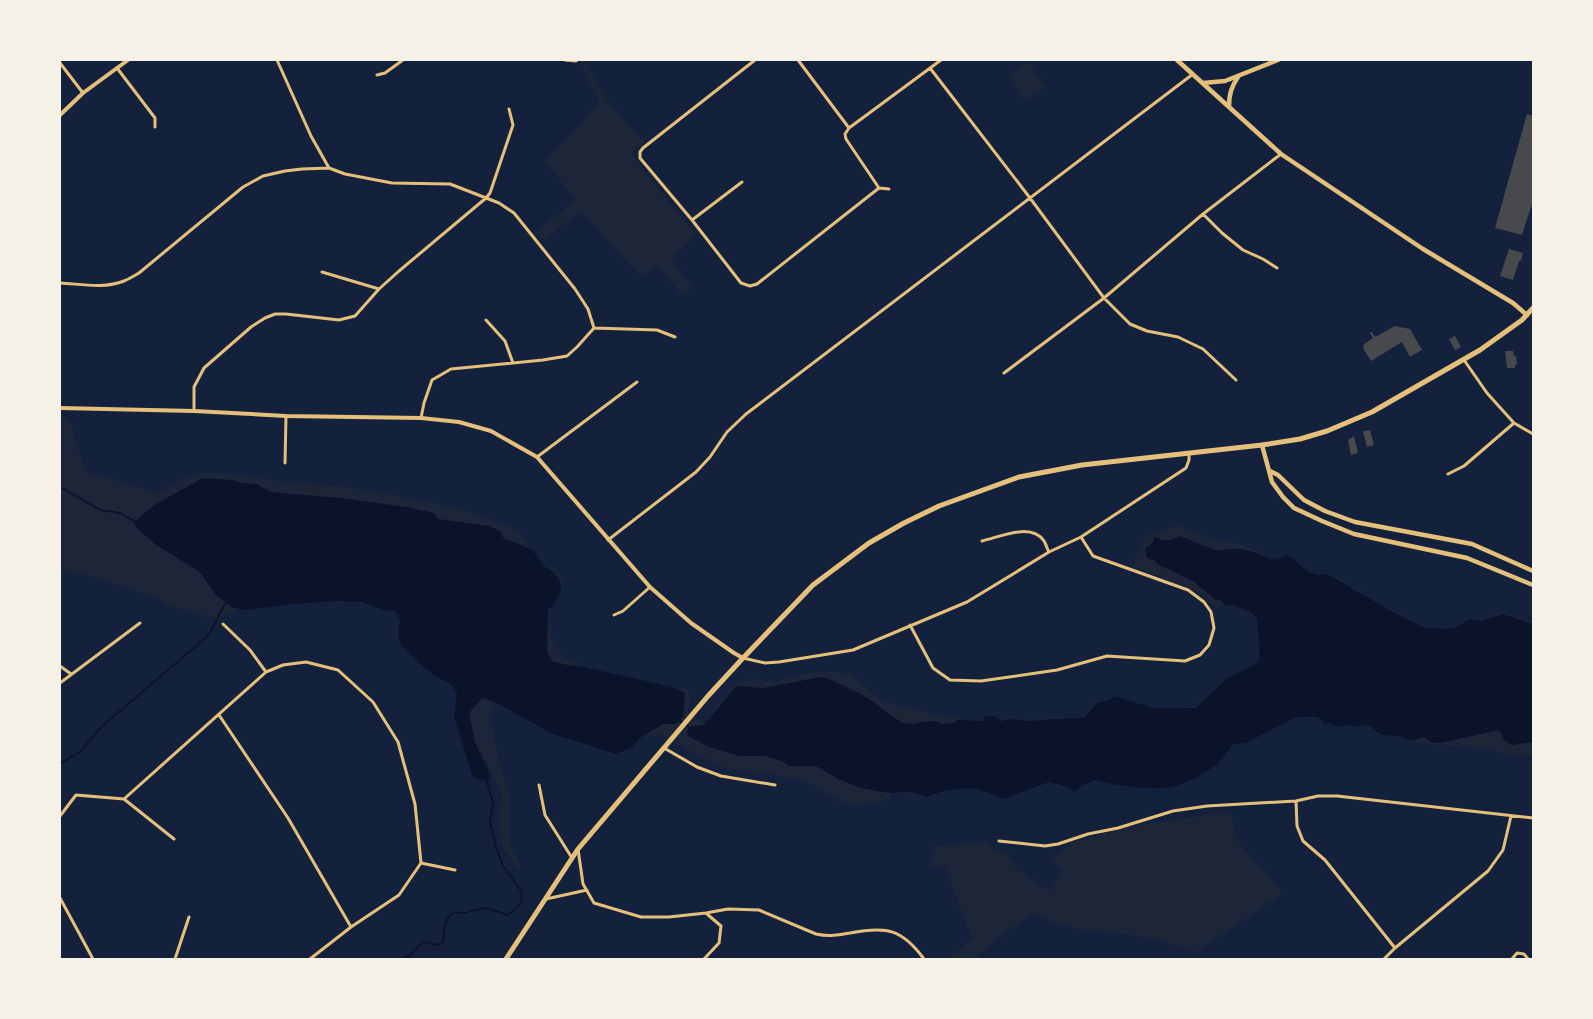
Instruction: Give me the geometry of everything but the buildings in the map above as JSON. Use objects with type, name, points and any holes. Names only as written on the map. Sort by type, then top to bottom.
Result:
[{"type":"main road","points":[[1178,60],[1280,154],[1423,249],[1513,303],[1527,315]]},
{"type":"main road","points":[[1203,83],[1225,81],[1278,60]]},
{"type":"main road","points":[[1229,107],[1229,94],[1238,76]]},
{"type":"main road","points":[[506,959],[578,848],[687,721],[743,658],[813,585],[869,543],[939,506],[1020,477],[1082,465],[1262,445],[1300,439],[1337,427],[1372,412],[1464,359],[1501,335],[1533,308]]},
{"type":"main road","points":[[1262,445],[1272,482],[1294,508],[1354,534],[1468,558],[1533,585]]},
{"type":"main road","points":[[1270,471],[1278,475],[1304,500],[1325,511],[1356,522],[1472,544],[1533,571]]},
{"type":"street","points":[[60,115],[83,93],[128,60]]},
{"type":"street","points":[[277,60],[311,136],[329,168]]},
{"type":"street","points":[[378,75],[386,73],[404,60]]},
{"type":"street","points":[[565,60],[577,61]]},
{"type":"street","points":[[755,60],[640,152],[640,158],[741,283],[750,286],[757,284],[878,188],[889,189]]},
{"type":"street","points":[[798,60],[849,128]]},
{"type":"street","points":[[878,188],[846,139],[845,134],[849,128],[940,60]]},
{"type":"street","points":[[60,63],[83,93]]},
{"type":"street","points":[[117,68],[155,118],[155,127]]},
{"type":"street","points":[[930,68],[1104,298],[1130,324],[1146,331],[1178,337],[1203,349],[1236,380]]},
{"type":"street","points":[[608,540],[696,472],[710,457],[727,432],[746,414],[1193,74]]},
{"type":"street","points":[[194,411],[194,387],[204,368],[251,328],[265,318],[275,314],[339,320],[355,316],[379,290],[486,198],[490,193],[513,125],[509,109]]},
{"type":"street","points":[[1004,373],[1104,298],[1203,214],[1280,154]]},
{"type":"street","points":[[60,283],[107,285],[125,281],[139,273],[243,187],[263,176],[302,169],[329,168],[353,176],[392,184],[450,184],[499,203],[514,213],[575,289],[588,309],[594,328]]},
{"type":"street","points":[[692,220],[742,182]]},
{"type":"street","points":[[1203,214],[1243,250],[1277,268]]},
{"type":"street","points":[[322,272],[379,290]]},
{"type":"street","points":[[486,320],[505,341],[513,363]]},
{"type":"street","points":[[421,418],[432,380],[451,369],[567,356],[594,328],[657,330],[675,337]]},
{"type":"street","points":[[1464,359],[1487,393],[1514,423],[1533,434]]},
{"type":"street","points":[[537,457],[637,382]]},
{"type":"street","points":[[60,408],[194,411],[286,416],[421,418],[459,422],[491,431],[537,457],[650,587],[690,624],[743,658],[765,663],[853,650],[975,598],[1049,552],[1081,537],[1186,468],[1189,453]]},
{"type":"street","points":[[285,463],[286,416]]},
{"type":"street","points":[[1448,474],[1464,466],[1514,423]]},
{"type":"street","points":[[982,541],[1016,532],[1033,532],[1044,540],[1049,552]]},
{"type":"street","points":[[910,625],[933,668],[950,680],[981,680],[1057,670],[1107,656],[1185,661],[1200,655],[1208,645],[1214,628],[1211,612],[1204,602],[1188,590],[1093,556],[1081,537]]},
{"type":"street","points":[[614,615],[623,611],[650,587]]},
{"type":"street","points":[[60,683],[140,624]]},
{"type":"street","points":[[223,624],[250,650],[266,672]]},
{"type":"street","points":[[124,799],[266,672],[284,665],[306,662],[338,670],[373,702],[398,742],[415,804],[421,863],[399,895],[351,927],[310,959]]},
{"type":"street","points":[[60,666],[72,674]]},
{"type":"street","points":[[219,715],[288,818],[351,927]]},
{"type":"street","points":[[664,748],[697,767],[722,776],[775,785]]},
{"type":"street","points":[[539,785],[545,816],[572,858]]},
{"type":"street","points":[[60,816],[76,796],[124,799],[174,839]]},
{"type":"street","points":[[999,841],[1045,846],[1118,828],[1173,811],[1206,806],[1296,801],[1318,796],[1338,796],[1533,818]]},
{"type":"street","points":[[1296,801],[1297,826],[1302,841],[1325,860],[1395,948]]},
{"type":"street","points":[[1384,959],[1488,871],[1503,850],[1511,816]]},
{"type":"street","points":[[578,848],[583,884],[594,903],[641,917],[669,917],[728,909],[759,910],[816,934],[826,936],[865,931],[889,931],[898,933],[906,938],[924,959]]},
{"type":"street","points":[[421,863],[455,870]]},
{"type":"street","points":[[545,899],[587,890]]},
{"type":"street","points":[[60,898],[93,959]]},
{"type":"street","points":[[704,959],[719,943],[721,926],[706,913]]},
{"type":"street","points":[[175,959],[189,917]]},
{"type":"street","points":[[1512,959],[1517,953],[1524,954],[1528,959]]},
{"type":"shaded area","points":[[584,60],[608,102],[645,143],[632,152],[642,168],[696,235],[690,239],[692,241],[671,257],[692,288],[682,296],[659,266],[641,277],[582,212],[585,208],[544,241],[535,232],[576,200],[544,160],[580,125],[592,108],[600,103],[580,62]]},
{"type":"shaded area","points":[[1029,61],[1046,88],[1024,100],[1009,75]]},
{"type":"shaded area","points":[[60,418],[69,419],[85,471],[157,493],[185,478],[200,473],[224,473],[378,492],[462,509],[505,525],[520,533],[542,564],[554,570],[562,579],[560,592],[548,603],[550,634],[562,657],[584,667],[687,690],[690,693],[688,712],[705,724],[718,704],[737,682],[755,679],[776,682],[811,672],[837,672],[852,675],[883,702],[947,717],[957,716],[961,721],[982,720],[984,716],[995,716],[1001,720],[1028,720],[1084,716],[1097,702],[1111,699],[1114,696],[1154,708],[1196,707],[1226,678],[1252,667],[1259,658],[1260,638],[1256,619],[1246,611],[1231,606],[1215,608],[1206,597],[1189,588],[1134,567],[1136,557],[1146,537],[1177,525],[1205,537],[1238,544],[1271,559],[1277,560],[1285,553],[1309,571],[1318,574],[1327,572],[1424,626],[1443,629],[1456,626],[1469,618],[1482,620],[1501,613],[1533,622],[1533,757],[1418,742],[1354,721],[1296,717],[1246,743],[1233,744],[1223,758],[1214,766],[1194,778],[1173,787],[1140,788],[1093,780],[1074,792],[1068,787],[1049,782],[1003,799],[984,790],[963,789],[922,794],[890,794],[890,799],[849,806],[810,784],[797,779],[721,767],[659,734],[641,737],[632,746],[616,755],[598,748],[583,735],[501,698],[493,708],[491,719],[498,759],[510,796],[509,839],[520,865],[520,871],[504,850],[499,832],[501,791],[472,736],[467,686],[401,595],[246,604],[229,614],[216,618],[172,607],[161,600],[94,577],[60,570]]},
{"type":"shaded area","points":[[203,478],[256,484],[271,492],[350,499],[406,507],[434,513],[438,519],[489,526],[500,531],[504,539],[523,545],[535,553],[543,565],[552,571],[560,581],[559,596],[548,610],[547,653],[553,662],[673,687],[685,693],[683,717],[677,724],[663,724],[640,738],[632,747],[616,754],[553,734],[499,704],[482,698],[469,713],[475,743],[489,772],[490,779],[482,781],[472,775],[454,716],[457,693],[451,684],[435,676],[400,644],[398,631],[400,621],[395,610],[386,611],[362,602],[337,601],[247,610],[233,608],[216,595],[200,572],[155,544],[137,528],[134,522],[154,505]]},
{"type":"shaded area","points":[[1179,536],[1218,551],[1242,549],[1277,560],[1286,554],[1309,572],[1318,575],[1326,573],[1395,613],[1424,627],[1443,629],[1456,627],[1469,619],[1482,621],[1503,614],[1533,624],[1533,742],[1512,745],[1505,741],[1499,730],[1440,743],[1430,742],[1425,737],[1411,741],[1399,736],[1381,735],[1369,725],[1336,727],[1330,723],[1325,725],[1317,717],[1296,717],[1246,743],[1233,744],[1214,766],[1194,778],[1173,787],[1140,788],[1093,780],[1074,792],[1068,787],[1049,782],[1003,799],[975,789],[953,790],[926,797],[908,792],[889,793],[861,788],[838,779],[816,766],[789,766],[782,761],[765,756],[740,756],[709,747],[688,736],[687,732],[692,726],[704,725],[736,686],[763,688],[821,677],[863,695],[902,723],[914,724],[936,721],[942,724],[954,723],[957,720],[982,721],[985,716],[995,716],[1001,721],[1011,719],[1028,721],[1085,717],[1097,703],[1112,699],[1113,696],[1154,708],[1196,708],[1227,678],[1253,666],[1260,658],[1257,619],[1252,613],[1234,605],[1226,606],[1193,581],[1160,566],[1153,559],[1147,558],[1146,547],[1152,544],[1154,537],[1167,540]]},
{"type":"shaded area","points":[[1231,812],[1236,839],[1283,893],[1194,953],[1153,939],[1061,925],[1033,913],[993,942],[976,959],[947,959],[972,939],[945,867],[930,866],[934,846],[989,842],[991,848],[1006,852],[1018,870],[1050,891],[1062,870],[1051,859],[1073,843],[1123,827]]},
{"type":"waterway","points":[[60,487],[101,510],[120,513],[136,522]]},
{"type":"waterway","points":[[60,764],[81,751],[99,729],[209,635],[227,600]]},
{"type":"waterway","points":[[679,720],[691,729]]},
{"type":"waterway","points":[[400,959],[409,956],[423,942],[438,945],[443,942],[444,928],[449,916],[454,913],[467,913],[487,908],[508,915],[521,903],[522,892],[503,866],[496,847],[490,822],[493,803],[486,779]]}]
